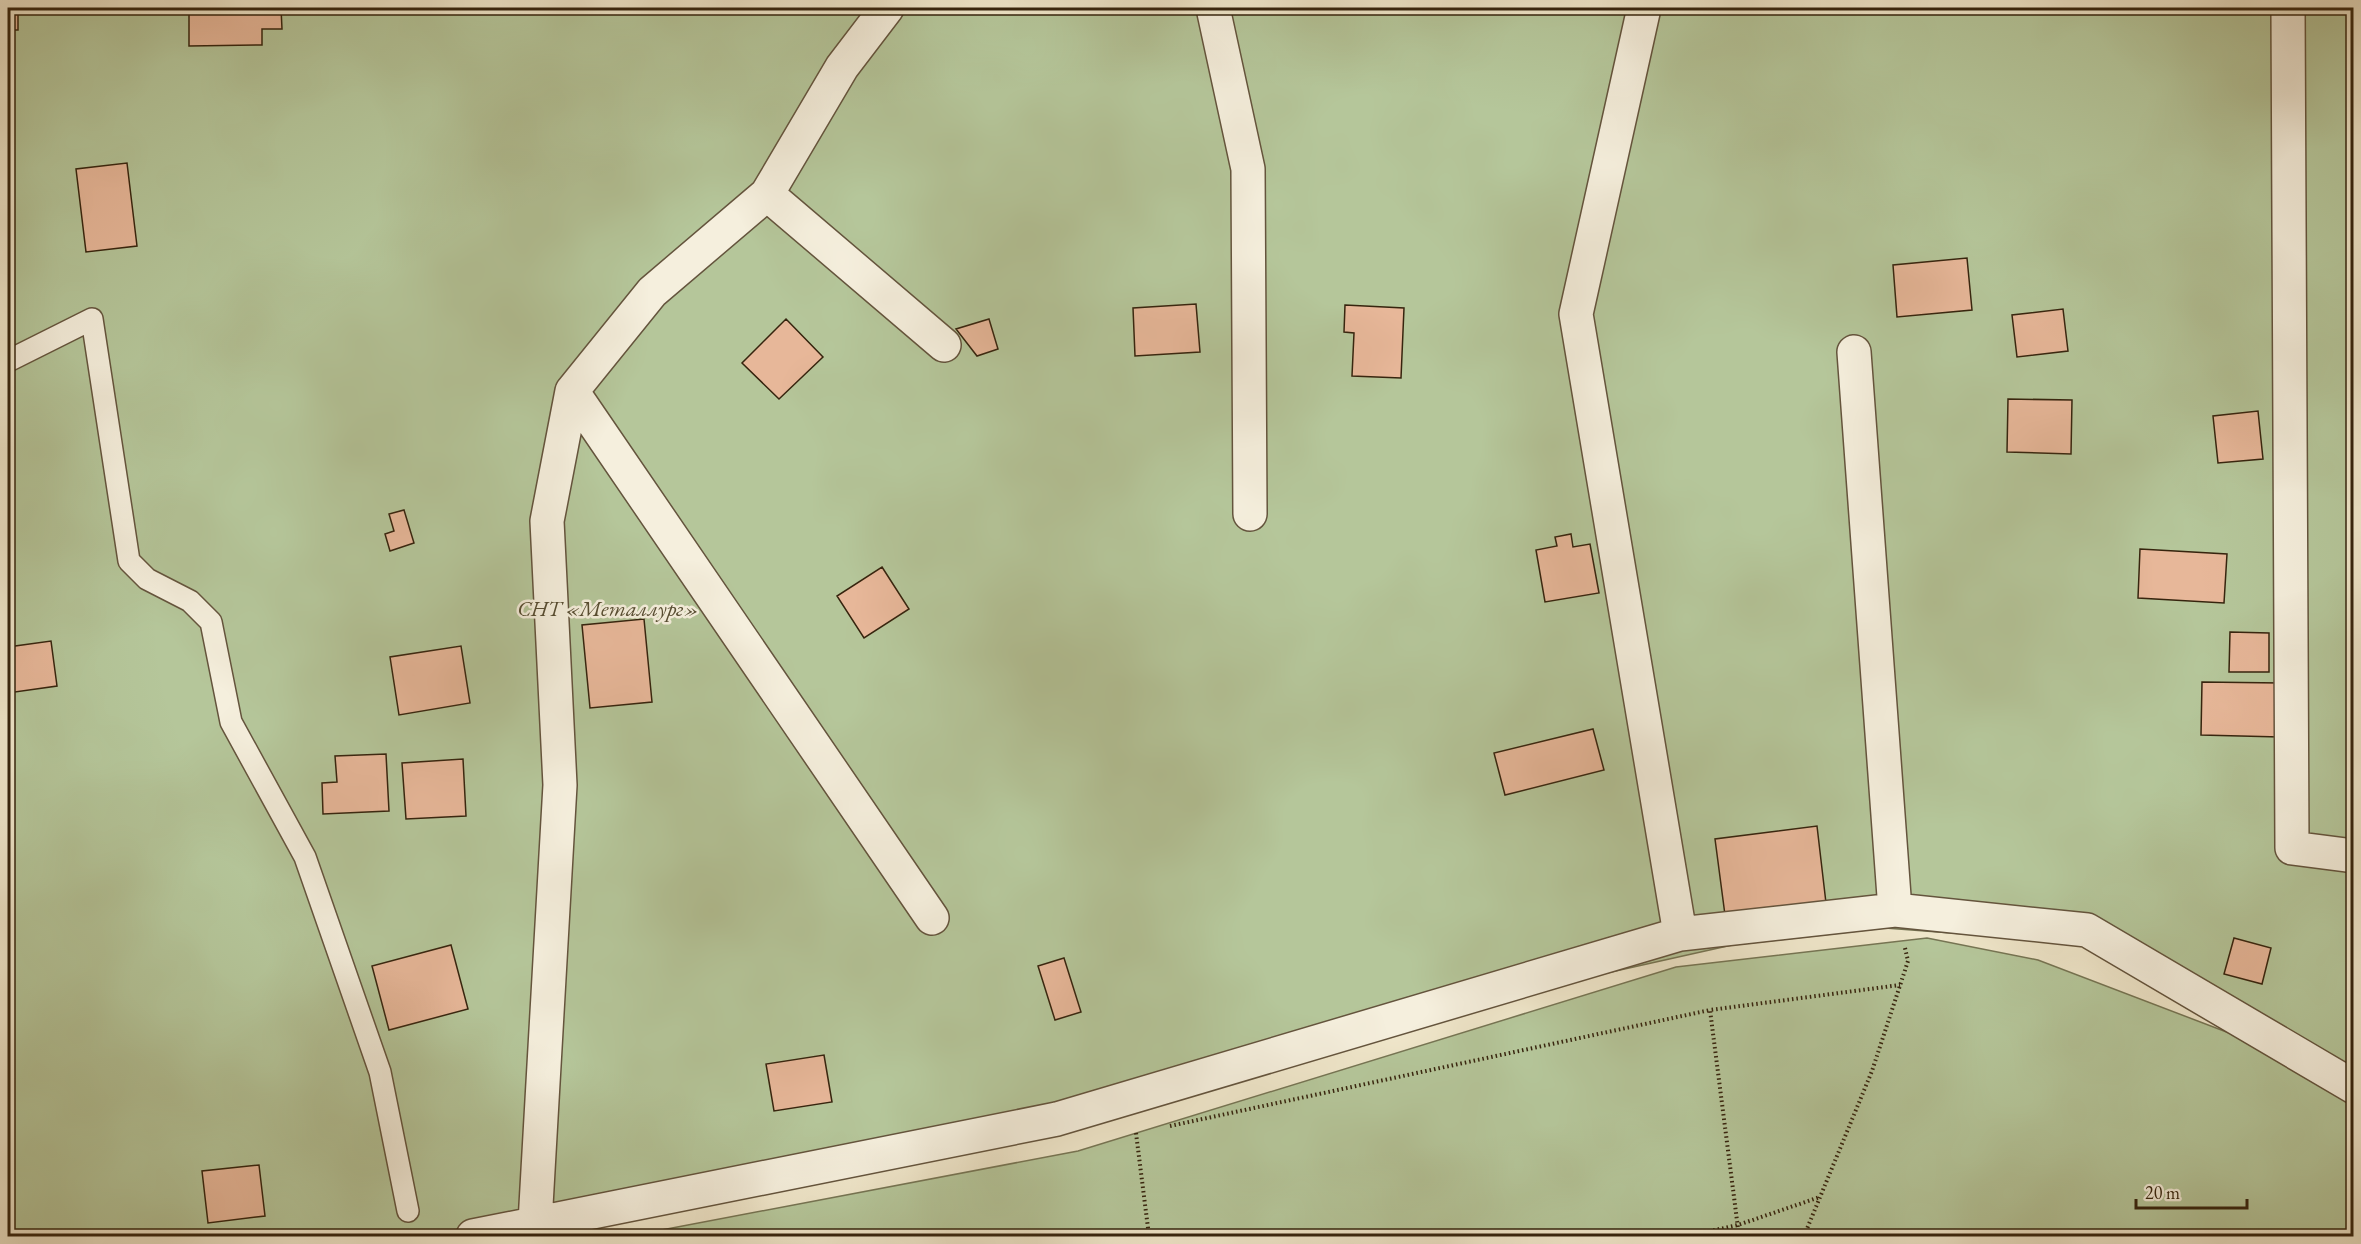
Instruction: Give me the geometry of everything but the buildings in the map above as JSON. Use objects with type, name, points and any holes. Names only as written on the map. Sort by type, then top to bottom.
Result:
[{"type":"street","points":[[535,1223],[560,785],[547,521],[572,391],[652,292],[767,195],[842,67],[887,8]]},
{"type":"street","points":[[1214,8],[1248,169],[1251,514]]},
{"type":"street","points":[[1644,8],[1576,314],[1680,934]]},
{"type":"street","points":[[2288,8],[2292,848],[2354,856]]},
{"type":"street","points":[[767,195],[944,345]]},
{"type":"street","points":[[1854,352],[1895,910]]},
{"type":"street","points":[[572,391],[932,918]]},
{"type":"street","points":[[473,1236],[1057,1119],[1680,934],[1895,910],[2087,930],[2354,1087]]},
{"type":"lane","points":[[8,361],[92,319],[129,561],[147,579],[190,601],[211,622],[231,723],[306,857],[380,1072],[408,1211]]},
{"type":"path","points":[[1169,1126],[1710,1010],[1900,985],[1872,1071],[1804,1236]]},
{"type":"path","points":[[1710,1010],[1739,1236]]},
{"type":"path","points":[[1147,1131],[1136,1133],[1149,1236]]},
{"type":"path","points":[[1687,1236],[1738,1225],[1821,1197]]},
{"type":"green space","name":"СНТ «Металлург»","points":[[8,8],[2353,8],[2353,1236],[630,1236],[1078,1151],[1676,967],[1927,938],[2038,960],[2237,1036],[2085,943],[1885,928],[1732,945],[1535,989],[523,1236],[8,1236]]}]
